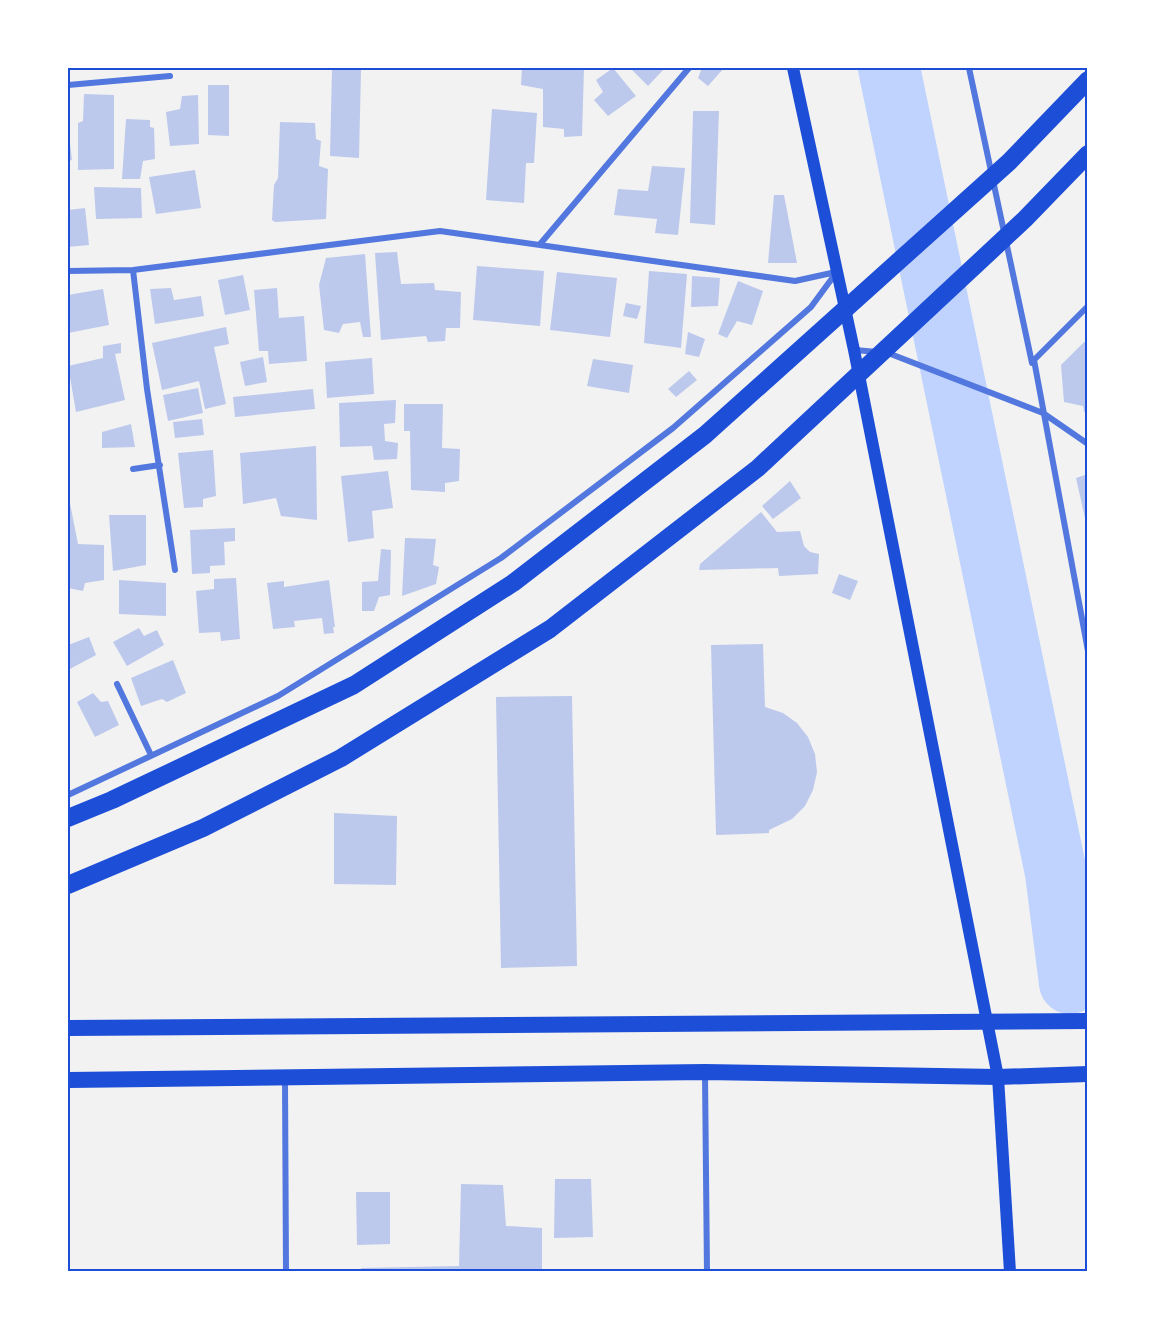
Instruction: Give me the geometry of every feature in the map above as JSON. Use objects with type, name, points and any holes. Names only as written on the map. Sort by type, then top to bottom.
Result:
[{"type":"highway","points":[[68,818],[112,800],[354,685],[513,583],[705,435],[1009,162],[1088,80]]},
{"type":"highway","points":[[68,885],[204,828],[341,758],[550,629],[758,468],[1025,219],[1088,154]]},
{"type":"highway","points":[[68,1028],[1088,1021]]},
{"type":"highway","points":[[68,1080],[705,1072],[998,1077],[1088,1074]]},
{"type":"main road","points":[[793,68],[854,350],[998,1077],[1010,1272]]},
{"type":"street","points":[[541,243],[689,68]]},
{"type":"street","points":[[969,68],[1043,413]]},
{"type":"street","points":[[68,86],[170,76]]},
{"type":"street","points":[[68,271],[134,270],[440,231],[541,243],[795,281],[836,272]]},
{"type":"street","points":[[134,270],[147,389],[175,570]]},
{"type":"street","points":[[68,795],[151,754],[279,696],[501,558],[673,428],[811,307],[836,272]]},
{"type":"street","points":[[1088,306],[1034,360],[1088,651]]},
{"type":"street","points":[[854,350],[895,354],[1004,397],[1043,413],[1088,444]]},
{"type":"street","points":[[133,469],[160,465]]},
{"type":"street","points":[[117,684],[151,754]]},
{"type":"street","points":[[705,1072],[707,1272]]},
{"type":"street","points":[[285,1078],[286,1272]]},
{"type":"building","points":[[332,68],[361,70],[359,158],[330,156]]},
{"type":"building","points":[[522,68],[584,68],[582,136],[564,137],[564,129],[543,127],[543,89],[521,85]]},
{"type":"building","points":[[613,68],[636,96],[608,116],[594,100],[603,92],[596,80]]},
{"type":"building","points":[[630,68],[661,68],[663,70],[648,86]]},
{"type":"building","points":[[702,68],[724,68],[708,86],[698,78]]},
{"type":"building","points":[[208,85],[229,85],[229,136],[208,135]]},
{"type":"building","points":[[84,94],[114,95],[114,169],[78,170],[78,123],[83,121]]},
{"type":"building","points":[[198,95],[199,144],[170,146],[166,112],[180,109],[182,96]]},
{"type":"building","points":[[492,109],[537,113],[534,163],[526,163],[524,203],[486,200]]},
{"type":"building","points":[[693,111],[719,111],[715,225],[690,223]]},
{"type":"building","points":[[126,119],[150,120],[150,127],[154,128],[155,159],[143,161],[140,179],[122,179]]},
{"type":"building","points":[[280,122],[315,123],[316,139],[321,141],[319,166],[328,169],[326,219],[275,222],[272,220],[274,185],[278,178]]},
{"type":"building","points":[[68,126],[72,160],[68,161]]},
{"type":"building","points":[[652,166],[685,168],[678,235],[655,233],[657,219],[614,215],[618,189],[648,191]]},
{"type":"building","points":[[195,170],[201,208],[156,214],[149,177]]},
{"type":"building","points":[[94,187],[141,188],[142,218],[96,219]]},
{"type":"building","points":[[774,195],[784,195],[797,263],[768,263]]},
{"type":"building","points":[[85,208],[89,245],[68,247],[68,210]]},
{"type":"building","points":[[397,252],[401,284],[434,283],[435,290],[461,292],[460,328],[446,328],[445,341],[428,342],[426,336],[381,340],[375,253]]},
{"type":"building","points":[[365,254],[371,337],[363,337],[360,322],[343,324],[339,333],[324,330],[319,285],[326,258]]},
{"type":"building","points":[[477,266],[544,271],[540,326],[473,320]]},
{"type":"building","points":[[649,271],[687,274],[681,348],[644,343]]},
{"type":"building","points":[[557,272],[617,278],[610,337],[550,330]]},
{"type":"building","points":[[243,275],[250,310],[225,315],[218,280]]},
{"type":"building","points":[[692,276],[720,278],[718,306],[691,307]]},
{"type":"building","points":[[738,281],[763,291],[752,325],[737,321],[727,338],[718,334]]},
{"type":"building","points":[[171,288],[174,300],[201,296],[204,316],[155,324],[150,289]]},
{"type":"building","points":[[277,288],[279,318],[304,316],[307,361],[269,364],[268,351],[259,351],[254,290]]},
{"type":"building","points":[[103,289],[109,325],[68,333],[68,295]]},
{"type":"building","points":[[626,303],[641,306],[637,319],[623,316]]},
{"type":"building","points":[[226,327],[229,344],[214,347],[226,404],[205,409],[199,381],[162,390],[152,343]]},
{"type":"building","points":[[688,332],[705,339],[699,357],[685,354]]},
{"type":"building","points":[[1084,342],[1088,342],[1088,413],[1084,412],[1083,406],[1064,402],[1061,365]]},
{"type":"building","points":[[121,343],[121,353],[115,354],[125,400],[76,412],[68,366],[103,358],[103,346]]},
{"type":"building","points":[[263,357],[267,382],[245,386],[240,362]]},
{"type":"building","points":[[372,358],[374,394],[327,398],[325,362]]},
{"type":"building","points":[[593,359],[633,365],[629,393],[587,386]]},
{"type":"building","points":[[689,371],[697,380],[676,397],[668,389]]},
{"type":"building","points":[[198,388],[203,413],[168,421],[163,395]]},
{"type":"building","points":[[313,389],[315,409],[235,417],[233,397]]},
{"type":"building","points":[[396,400],[395,423],[384,424],[385,441],[398,443],[397,459],[374,460],[372,446],[340,447],[339,403]]},
{"type":"building","points":[[404,404],[443,404],[442,448],[460,449],[459,481],[445,483],[445,492],[411,490],[410,431],[404,431]]},
{"type":"building","points":[[202,419],[204,435],[175,438],[173,422]]},
{"type":"building","points":[[131,424],[135,447],[102,448],[102,432]]},
{"type":"building","points":[[316,446],[317,520],[281,516],[276,498],[243,504],[240,453]]},
{"type":"building","points":[[213,450],[216,496],[203,499],[203,507],[184,508],[178,453]]},
{"type":"building","points":[[388,471],[393,508],[372,511],[374,538],[348,542],[341,476]]},
{"type":"building","points":[[1088,474],[1088,527],[1087,527],[1076,478]]},
{"type":"building","points":[[790,481],[801,498],[773,519],[762,506]]},
{"type":"building","points":[[68,493],[78,544],[104,545],[104,580],[85,583],[83,591],[68,588]]},
{"type":"building","points":[[761,512],[777,532],[800,531],[804,546],[810,552],[819,554],[818,574],[779,576],[778,568],[699,570],[700,564]]},
{"type":"building","points":[[109,515],[146,515],[146,565],[113,571]]},
{"type":"building","points":[[235,528],[235,541],[224,542],[225,565],[210,566],[210,573],[192,574],[190,530]]},
{"type":"building","points":[[405,538],[436,539],[433,565],[439,567],[436,584],[402,596]]},
{"type":"building","points":[[381,549],[391,550],[390,595],[379,597],[374,611],[362,611],[362,582],[378,581]]},
{"type":"building","points":[[839,574],[858,581],[850,600],[832,593]]},
{"type":"building","points":[[236,578],[240,639],[221,641],[220,632],[199,633],[196,591],[214,589],[214,579]]},
{"type":"building","points":[[119,580],[166,583],[166,616],[119,614]]},
{"type":"building","points":[[329,580],[334,633],[324,634],[322,618],[294,621],[295,627],[273,629],[267,583],[284,581],[284,587]]},
{"type":"building","points":[[139,628],[144,636],[157,630],[164,645],[127,666],[113,642]]},
{"type":"building","points":[[89,637],[96,655],[68,670],[68,643]]},
{"type":"building","points":[[763,644],[765,707],[783,713],[797,723],[808,737],[815,754],[817,772],[813,790],[805,806],[792,819],[769,830],[769,833],[716,835],[711,645]]},
{"type":"building","points":[[173,660],[186,693],[167,702],[162,699],[141,706],[131,678]]},
{"type":"building","points":[[93,693],[101,702],[108,701],[119,725],[95,737],[77,702]]},
{"type":"building","points":[[572,696],[577,966],[501,968],[496,697]]},
{"type":"building","points":[[334,813],[397,816],[396,885],[334,884]]},
{"type":"building","points":[[555,1179],[591,1179],[593,1237],[554,1238]]},
{"type":"building","points":[[461,1184],[503,1185],[506,1226],[542,1228],[542,1272],[361,1272],[361,1268],[459,1266]]},
{"type":"building","points":[[356,1192],[390,1192],[390,1244],[357,1245]]},
{"type":"waterway","points":[[889,68],[1056,873],[1070,983]]}]
